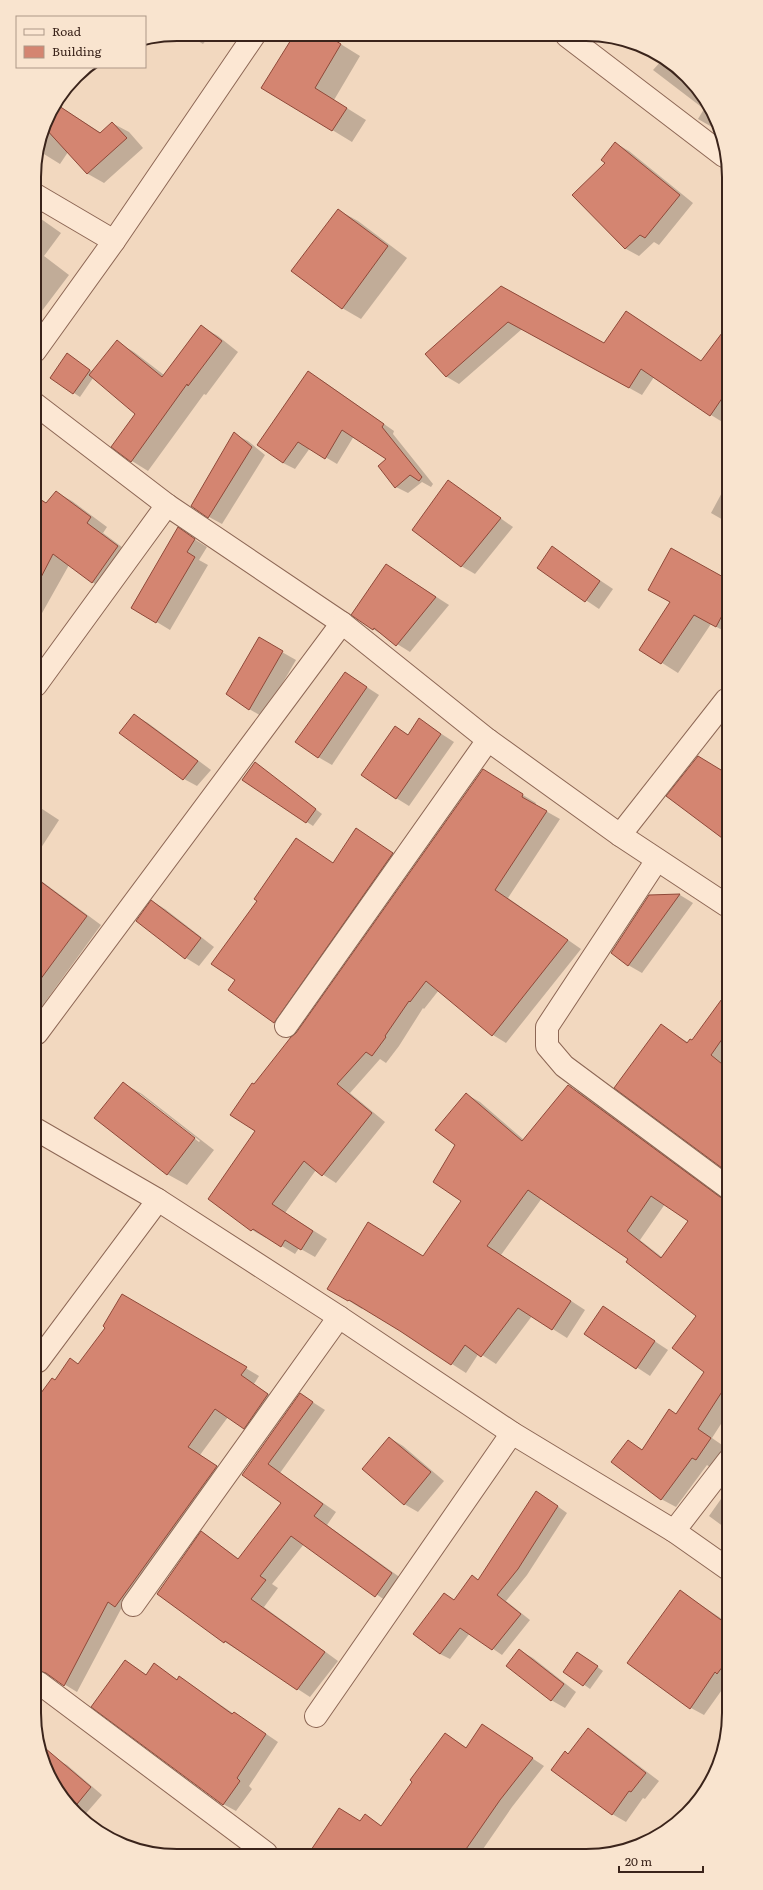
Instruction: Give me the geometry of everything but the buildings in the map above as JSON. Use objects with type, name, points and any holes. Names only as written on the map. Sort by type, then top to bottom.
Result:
[{"type":"street","points":[[41,343],[114,241],[249,41]]},
{"type":"street","points":[[574,41],[719,153]]},
{"type":"street","points":[[41,198],[114,241]]},
{"type":"street","points":[[41,409],[167,505],[342,623],[488,740],[620,835],[722,902]]},
{"type":"street","points":[[41,678],[167,505]]},
{"type":"street","points":[[41,1028],[342,623]]},
{"type":"street","points":[[620,835],[722,705]]},
{"type":"street","points":[[286,1026],[488,740]]},
{"type":"street","points":[[657,860],[547,1027],[548,1046],[564,1066],[722,1182]]},
{"type":"street","points":[[41,1132],[158,1200],[338,1317],[512,1433],[674,1531],[722,1565]]},
{"type":"street","points":[[41,1357],[158,1200]]},
{"type":"street","points":[[132,1605],[338,1317]]},
{"type":"street","points":[[316,1716],[512,1433]]},
{"type":"street","points":[[674,1531],[722,1469]]},
{"type":"street","points":[[41,1684],[261,1849]]}]
